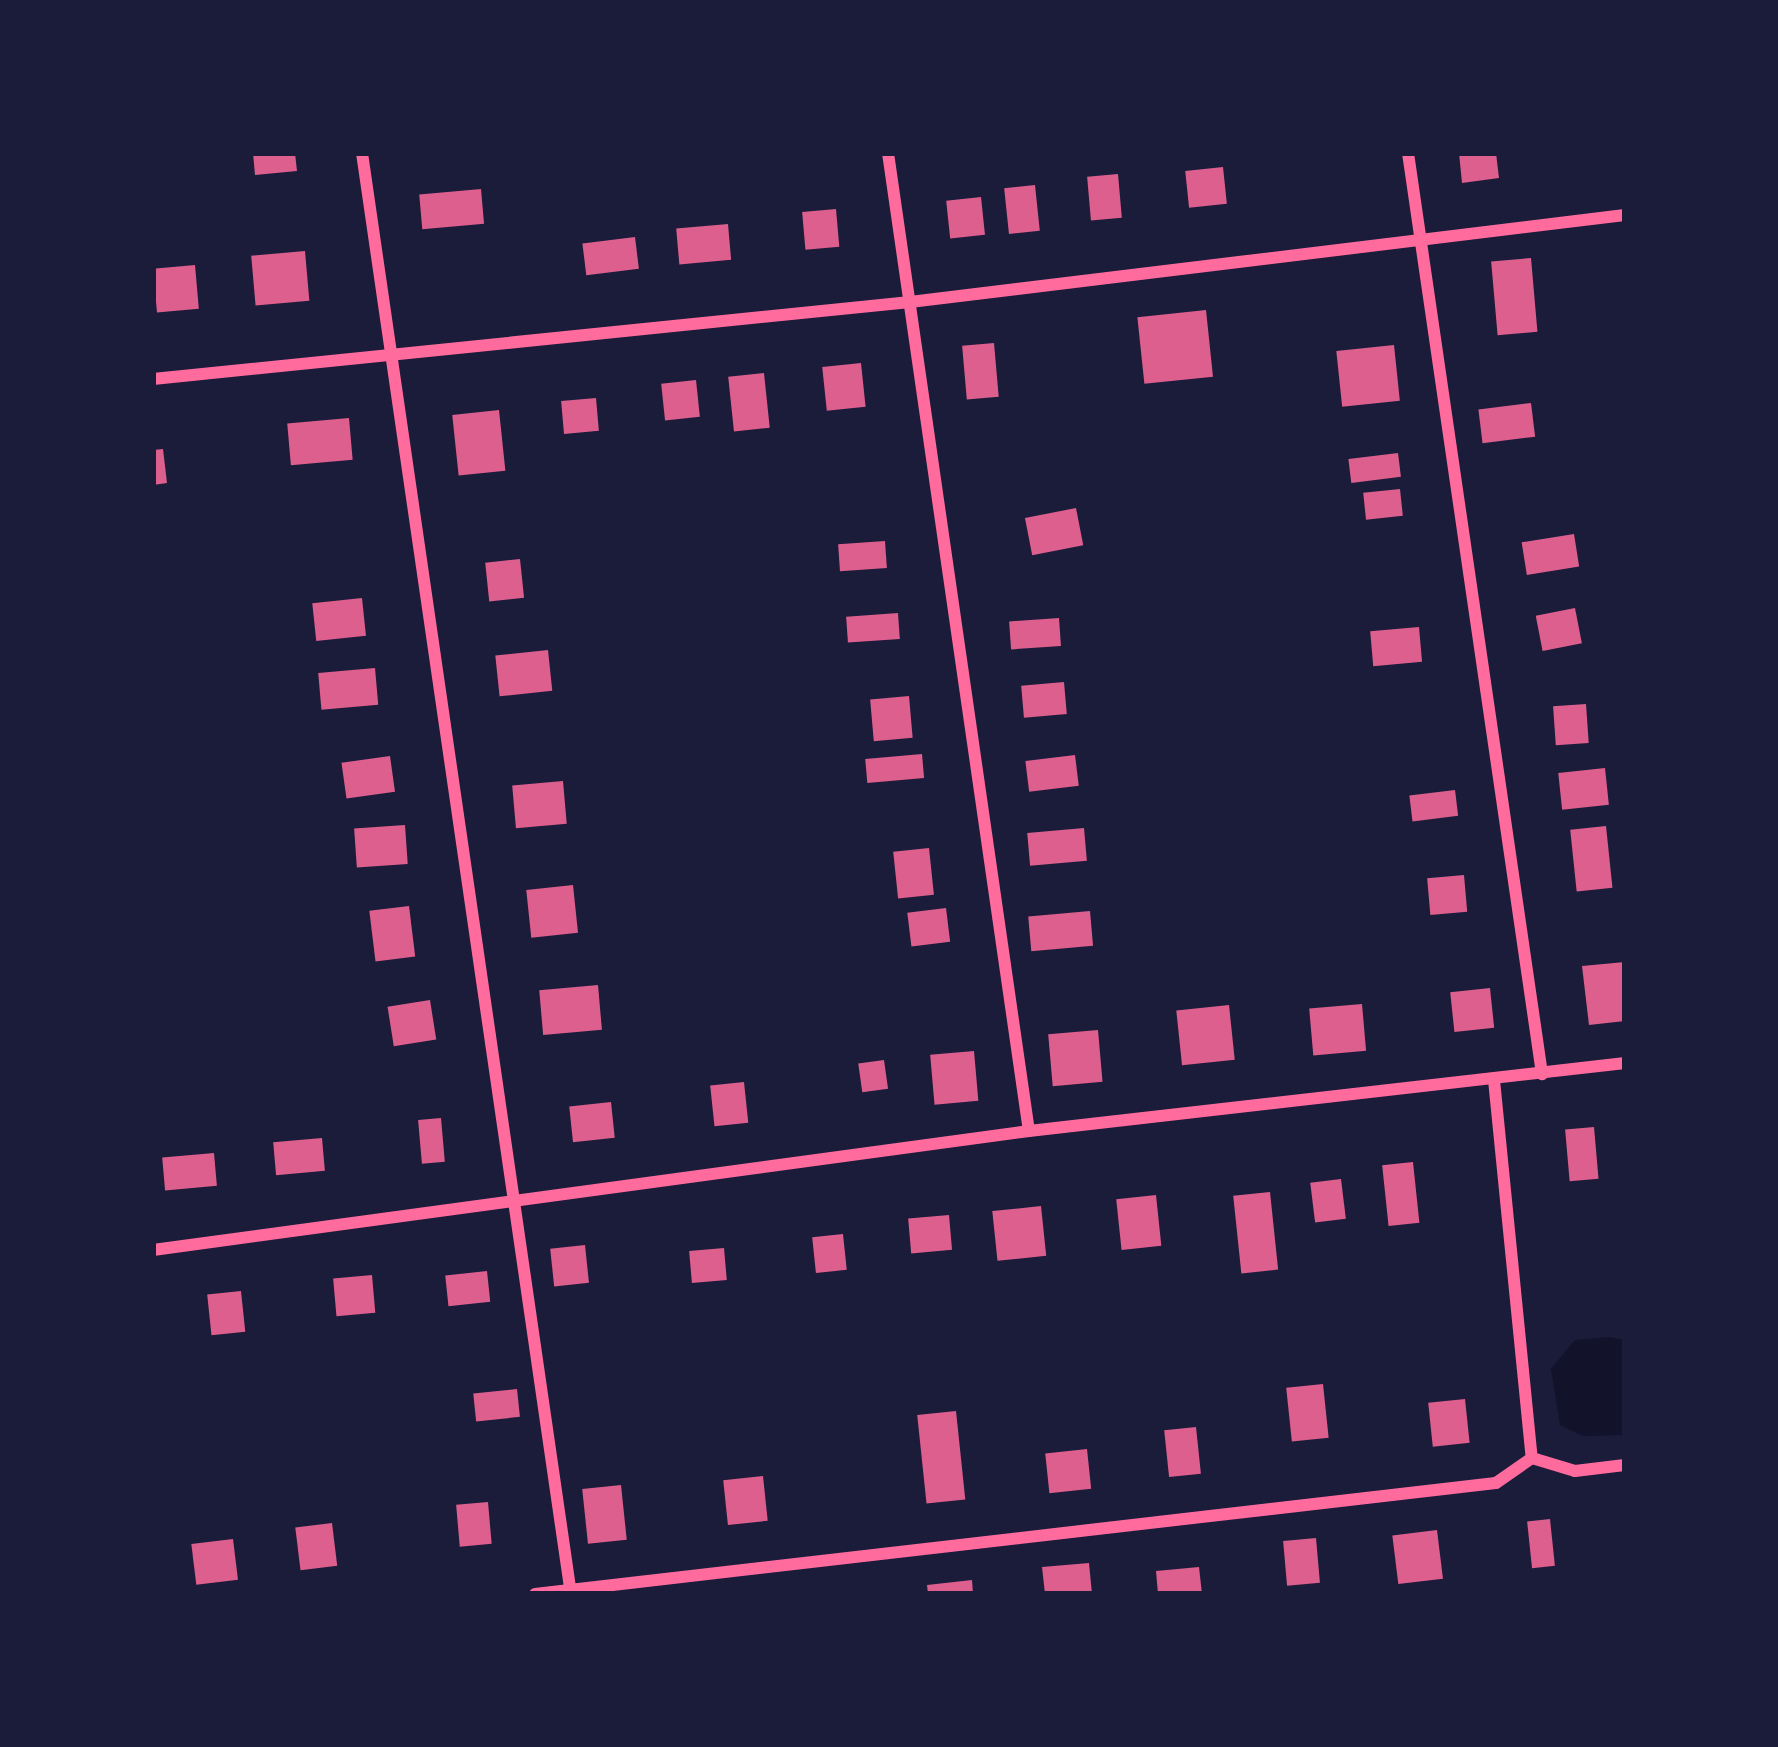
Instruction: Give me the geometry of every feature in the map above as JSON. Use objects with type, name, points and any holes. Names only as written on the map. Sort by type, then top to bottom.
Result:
[{"type":"street","points":[[362,153],[570,1589]]},
{"type":"street","points":[[888,153],[1029,1131]]},
{"type":"street","points":[[1408,153],[1542,1074]]},
{"type":"street","points":[[153,379],[394,350],[910,302],[1625,214]]},
{"type":"street","points":[[153,1250],[515,1205],[1029,1131],[1625,1063]]},
{"type":"street","points":[[1494,1080],[1532,1458]]},
{"type":"street","points":[[1532,1458],[1575,1472],[1625,1465]]},
{"type":"street","points":[[535,1594],[1496,1483],[1532,1458]]},
{"type":"shaded area","points":[[1575,1340],[1625,1340],[1625,1435],[1583,1436],[1560,1425],[1551,1369]]},
{"type":"building","points":[[253,153],[295,153],[297,171],[255,175]]},
{"type":"building","points":[[1459,153],[1496,153],[1499,178],[1462,183]]},
{"type":"building","points":[[1223,167],[1227,204],[1189,208],[1185,171]]},
{"type":"building","points":[[1118,174],[1122,218],[1091,221],[1087,177]]},
{"type":"building","points":[[1035,185],[1040,231],[1009,234],[1004,188]]},
{"type":"building","points":[[481,189],[484,224],[422,229],[419,194]]},
{"type":"building","points":[[981,197],[985,235],[950,238],[946,201]]},
{"type":"building","points":[[836,209],[839,247],[805,250],[802,212]]},
{"type":"building","points":[[728,224],[731,260],[679,264],[676,229]]},
{"type":"building","points":[[635,237],[639,269],[586,275],[582,243]]},
{"type":"building","points":[[305,251],[309,301],[256,306],[251,256]]},
{"type":"building","points":[[1531,258],[1537,332],[1498,335],[1491,261]]},
{"type":"building","points":[[195,265],[199,309],[157,312],[153,269]]},
{"type":"building","points":[[1206,310],[1213,377],[1144,384],[1137,317]]},
{"type":"building","points":[[994,343],[999,397],[967,400],[962,346]]},
{"type":"building","points":[[1394,345],[1400,401],[1342,407],[1336,351]]},
{"type":"building","points":[[861,363],[866,407],[827,411],[822,367]]},
{"type":"building","points":[[764,373],[770,428],[734,431],[728,377]]},
{"type":"building","points":[[696,380],[700,417],[665,420],[661,384]]},
{"type":"building","points":[[596,398],[599,431],[564,434],[561,401]]},
{"type":"building","points":[[1531,403],[1535,437],[1483,443],[1478,409]]},
{"type":"building","points":[[499,410],[505,471],[459,476],[452,415]]},
{"type":"building","points":[[349,418],[353,460],[291,465],[287,423]]},
{"type":"building","points":[[163,449],[167,483],[153,485],[153,450]]},
{"type":"building","points":[[1398,453],[1401,477],[1351,483],[1348,459]]},
{"type":"building","points":[[1400,489],[1403,516],[1366,520],[1363,493]]},
{"type":"building","points":[[1076,508],[1083,545],[1032,555],[1025,518]]},
{"type":"building","points":[[1574,534],[1579,567],[1527,575],[1522,542]]},
{"type":"building","points":[[885,541],[887,568],[840,571],[838,544]]},
{"type":"building","points":[[520,559],[524,598],[489,601],[485,563]]},
{"type":"building","points":[[362,598],[366,636],[316,641],[312,603]]},
{"type":"building","points":[[1575,608],[1582,643],[1543,651],[1536,616]]},
{"type":"building","points":[[898,613],[900,639],[848,643],[846,617]]},
{"type":"building","points":[[1059,618],[1061,646],[1011,649],[1009,621]]},
{"type":"building","points":[[1419,627],[1422,662],[1373,666],[1370,631]]},
{"type":"building","points":[[548,650],[552,691],[500,696],[495,656]]},
{"type":"building","points":[[375,668],[378,705],[321,710],[318,673]]},
{"type":"building","points":[[1064,682],[1067,714],[1024,718],[1021,686]]},
{"type":"building","points":[[909,696],[913,738],[874,741],[870,699]]},
{"type":"building","points":[[1586,704],[1589,743],[1556,745],[1553,706]]},
{"type":"building","points":[[922,754],[924,778],[867,783],[865,759]]},
{"type":"building","points":[[1075,755],[1079,786],[1029,792],[1025,761]]},
{"type":"building","points":[[390,756],[395,792],[346,798],[341,763]]},
{"type":"building","points":[[1605,768],[1609,805],[1562,810],[1558,773]]},
{"type":"building","points":[[563,781],[567,824],[516,828],[512,785]]},
{"type":"building","points":[[1455,790],[1458,816],[1413,821],[1409,796]]},
{"type":"building","points":[[405,825],[408,864],[357,867],[354,829]]},
{"type":"building","points":[[1606,826],[1612,888],[1577,891],[1570,830]]},
{"type":"building","points":[[1084,828],[1087,861],[1030,866],[1027,833]]},
{"type":"building","points":[[929,848],[934,895],[898,899],[893,852]]},
{"type":"building","points":[[1464,875],[1467,912],[1430,915],[1427,878]]},
{"type":"building","points":[[573,885],[578,933],[531,938],[526,890]]},
{"type":"building","points":[[409,906],[415,957],[376,961],[369,911]]},
{"type":"building","points":[[946,908],[950,942],[911,946],[907,913]]},
{"type":"building","points":[[1090,911],[1093,946],[1031,951],[1028,916]]},
{"type":"building","points":[[1625,962],[1625,1021],[1589,1025],[1582,966]]},
{"type":"building","points":[[598,985],[602,1030],[543,1035],[539,990]]},
{"type":"building","points":[[1490,988],[1494,1028],[1454,1032],[1450,992]]},
{"type":"building","points":[[430,1000],[436,1040],[394,1046],[388,1007]]},
{"type":"building","points":[[1362,1004],[1366,1051],[1313,1055],[1309,1009]]},
{"type":"building","points":[[1229,1005],[1235,1060],[1182,1065],[1176,1011]]},
{"type":"building","points":[[1098,1030],[1103,1082],[1053,1086],[1048,1034]]},
{"type":"building","points":[[974,1051],[978,1101],[935,1105],[930,1055]]},
{"type":"building","points":[[884,1060],[888,1089],[862,1092],[858,1064]]},
{"type":"building","points":[[744,1082],[748,1123],[714,1126],[710,1086]]},
{"type":"building","points":[[611,1102],[615,1138],[573,1142],[569,1106]]},
{"type":"building","points":[[441,1118],[445,1162],[422,1164],[418,1120]]},
{"type":"building","points":[[1594,1127],[1599,1179],[1570,1181],[1565,1130]]},
{"type":"building","points":[[322,1138],[325,1171],[276,1175],[273,1142]]},
{"type":"building","points":[[214,1153],[217,1186],[165,1190],[162,1158]]},
{"type":"building","points":[[1413,1162],[1419,1223],[1389,1226],[1382,1165]]},
{"type":"building","points":[[1341,1179],[1346,1219],[1315,1222],[1310,1183]]},
{"type":"building","points":[[1270,1192],[1278,1270],[1241,1273],[1233,1196]]},
{"type":"building","points":[[1156,1195],[1161,1246],[1122,1250],[1116,1199]]},
{"type":"building","points":[[1041,1206],[1046,1256],[997,1261],[992,1211]]},
{"type":"building","points":[[949,1215],[952,1250],[911,1253],[908,1219]]},
{"type":"building","points":[[843,1234],[847,1270],[816,1273],[812,1237]]},
{"type":"building","points":[[585,1245],[589,1283],[554,1286],[550,1249]]},
{"type":"building","points":[[724,1248],[727,1280],[692,1283],[689,1251]]},
{"type":"building","points":[[487,1271],[490,1302],[448,1306],[445,1275]]},
{"type":"building","points":[[372,1275],[375,1313],[336,1316],[333,1278]]},
{"type":"building","points":[[241,1291],[245,1332],[211,1335],[207,1295]]},
{"type":"building","points":[[1323,1384],[1329,1438],[1292,1442],[1286,1388]]},
{"type":"building","points":[[517,1389],[520,1417],[476,1421],[473,1394]]},
{"type":"building","points":[[1465,1399],[1470,1443],[1433,1447],[1428,1403]]},
{"type":"building","points":[[956,1411],[965,1500],[927,1504],[917,1415]]},
{"type":"building","points":[[1196,1427],[1201,1474],[1169,1477],[1164,1430]]},
{"type":"building","points":[[1087,1449],[1091,1489],[1049,1493],[1045,1453]]},
{"type":"building","points":[[763,1476],[768,1521],[728,1525],[723,1480]]},
{"type":"building","points":[[621,1485],[627,1540],[588,1544],[582,1489]]},
{"type":"building","points":[[488,1502],[492,1544],[460,1547],[456,1505]]},
{"type":"building","points":[[1550,1519],[1555,1566],[1532,1568],[1527,1521]]},
{"type":"building","points":[[332,1523],[337,1566],[301,1570],[295,1528]]},
{"type":"building","points":[[1437,1530],[1443,1579],[1398,1584],[1392,1535]]},
{"type":"building","points":[[1316,1538],[1320,1583],[1287,1586],[1283,1541]]},
{"type":"building","points":[[233,1539],[238,1580],[196,1585],[191,1544]]},
{"type":"building","points":[[1089,1563],[1092,1594],[1045,1594],[1042,1567]]},
{"type":"building","points":[[1199,1567],[1202,1594],[1158,1594],[1156,1571]]},
{"type":"building","points":[[972,1580],[973,1594],[928,1594],[927,1585]]}]
